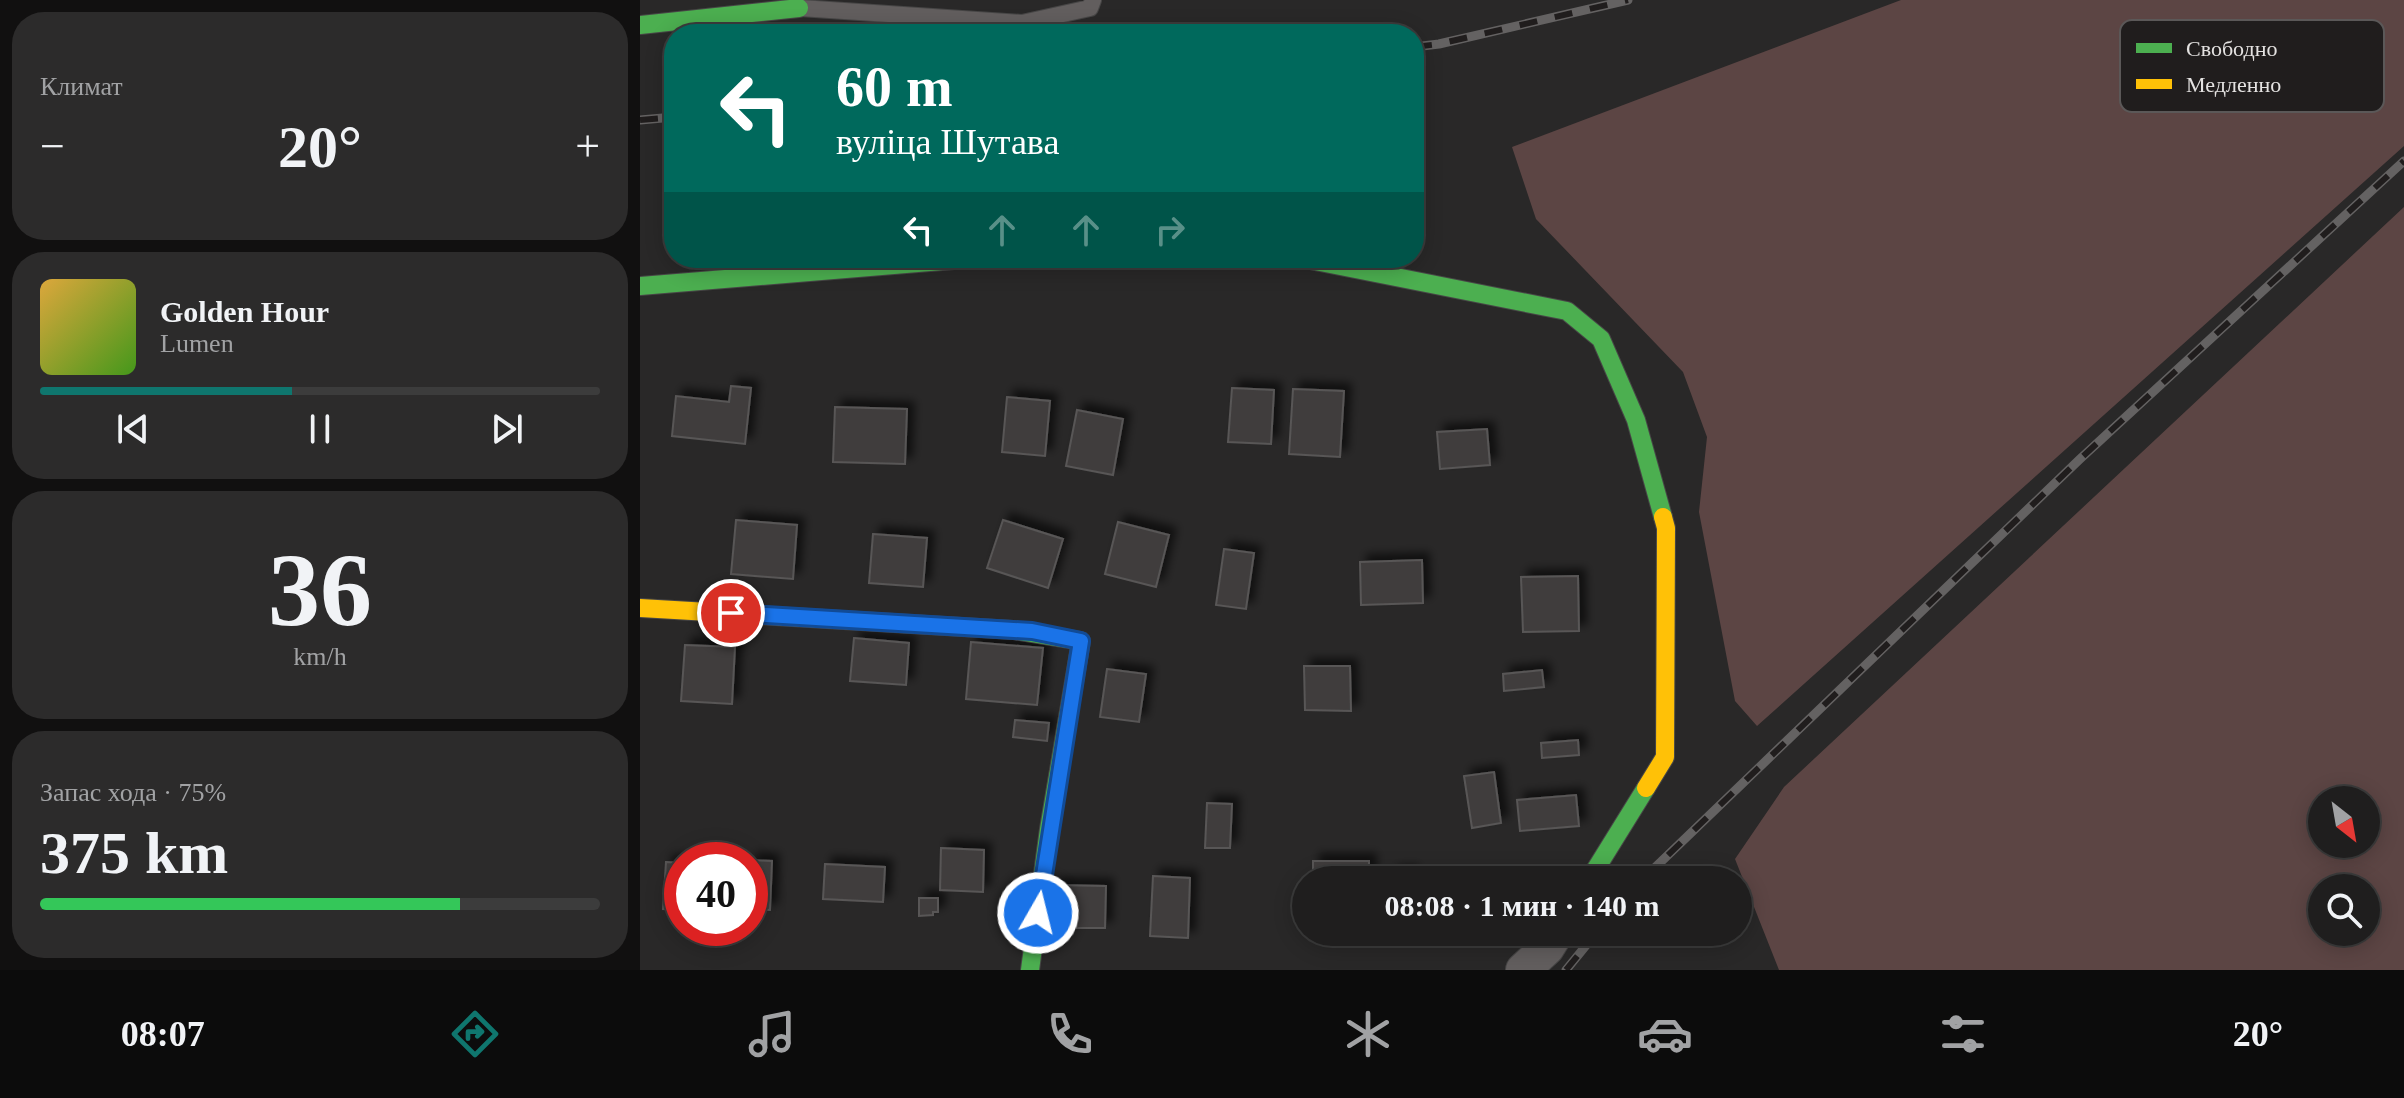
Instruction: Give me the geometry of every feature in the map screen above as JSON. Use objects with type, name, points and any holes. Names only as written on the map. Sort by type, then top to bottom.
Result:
[{"type":"street","points":[[640,25],[799,8]]},
{"type":"street","points":[[640,286],[857,268]]},
{"type":"street","points":[[1350,268],[1567,311],[1601,339],[1636,420],[1666,528],[1665,757],[1598,866]]},
{"type":"street","points":[[640,608],[1032,631],[1081,641],[1049,829],[1030,970]]},
{"type":"street","points":[[1523,970],[1548,946]]},
{"type":"lane","points":[[799,8],[817,0]]},
{"type":"lane","points":[[799,8],[1022,23],[1090,8],[1093,0]]},
{"type":"shaded area","points":[[1901,0],[2404,0],[2404,146],[1757,726],[1735,701],[1699,512],[1707,437],[1683,372],[1536,219],[1512,147]]},
{"type":"shaded area","points":[[2404,207],[2404,970],[1779,970],[1752,902],[1752,866],[1738,866],[1735,859],[1784,787]]},
{"type":"building","points":[[731,386],[751,388],[745,444],[672,436],[676,396],[729,402]]},
{"type":"building","points":[[1232,388],[1274,390],[1271,444],[1228,442]]},
{"type":"building","points":[[1293,389],[1344,391],[1340,457],[1289,454]]},
{"type":"building","points":[[1007,397],[1050,401],[1045,456],[1002,452]]},
{"type":"building","points":[[835,407],[907,409],[905,464],[833,462]]},
{"type":"building","points":[[1077,410],[1123,419],[1113,475],[1066,466]]},
{"type":"building","points":[[1487,429],[1490,465],[1440,469],[1437,432]]},
{"type":"building","points":[[736,520],[797,525],[793,579],[731,574]]},
{"type":"building","points":[[1003,520],[1063,539],[1048,588],[987,568]]},
{"type":"building","points":[[1118,522],[1169,535],[1156,587],[1105,574]]},
{"type":"building","points":[[873,534],[927,538],[923,587],[869,583]]},
{"type":"building","points":[[1224,549],[1254,553],[1246,609],[1216,605]]},
{"type":"building","points":[[1422,560],[1423,603],[1361,605],[1360,562]]},
{"type":"building","points":[[1578,576],[1579,631],[1523,632],[1521,577]]},
{"type":"building","points":[[854,638],[909,643],[906,685],[850,681]]},
{"type":"building","points":[[971,642],[1043,648],[1037,705],[966,699]]},
{"type":"building","points":[[685,645],[735,647],[732,704],[681,701]]},
{"type":"building","points":[[1304,666],[1350,666],[1351,711],[1305,710]]},
{"type":"building","points":[[1107,669],[1146,674],[1139,722],[1100,717]]},
{"type":"building","points":[[1542,670],[1544,687],[1504,691],[1503,674]]},
{"type":"building","points":[[1015,720],[1049,723],[1047,741],[1013,737]]},
{"type":"building","points":[[1578,740],[1579,755],[1542,758],[1541,743]]},
{"type":"building","points":[[1494,772],[1501,823],[1472,828],[1464,776]]},
{"type":"building","points":[[1576,795],[1579,826],[1520,831],[1517,800]]},
{"type":"building","points":[[1207,803],[1232,804],[1230,848],[1205,848]]},
{"type":"building","points":[[941,848],[984,850],[983,892],[940,890]]},
{"type":"building","points":[[768,861],[772,861],[768,910]]},
{"type":"building","points":[[1313,861],[1369,861],[1369,866],[1313,866]]},
{"type":"building","points":[[825,864],[885,867],[883,902],[823,899]]},
{"type":"building","points":[[1153,876],[1190,878],[1188,938],[1150,936]]},
{"type":"building","points":[[1055,885],[1106,886],[1105,928],[1077,928],[1077,909],[1055,909]]},
{"type":"building","points":[[919,898],[938,898],[938,912],[919,916]]},
{"type":"railway","points":[[1424,46],[1628,0]]},
{"type":"railway","points":[[640,120],[664,118]]},
{"type":"railway","points":[[1657,866],[2080,459],[2404,161]]},
{"type":"railway","points":[[1566,970],[1586,946]]},
{"type":"traffic: fast","points":[[640,25],[799,8]]},
{"type":"traffic: fast","points":[[640,286],[857,268]]},
{"type":"traffic: fast","points":[[1350,268],[1567,311],[1601,339],[1636,420],[1663,517]]},
{"type":"traffic: fast","points":[[1013,630],[1081,641],[1049,829],[1030,970]]},
{"type":"traffic: fast","points":[[1598,866],[1646,788]]},
{"type":"traffic: slow","points":[[1646,788],[1665,757],[1666,528],[1663,517]]},
{"type":"traffic: slow","points":[[640,608],[1013,630]]},
{"type":"route","points":[[731,613],[1032,631],[1081,641],[1038,913]]}]
